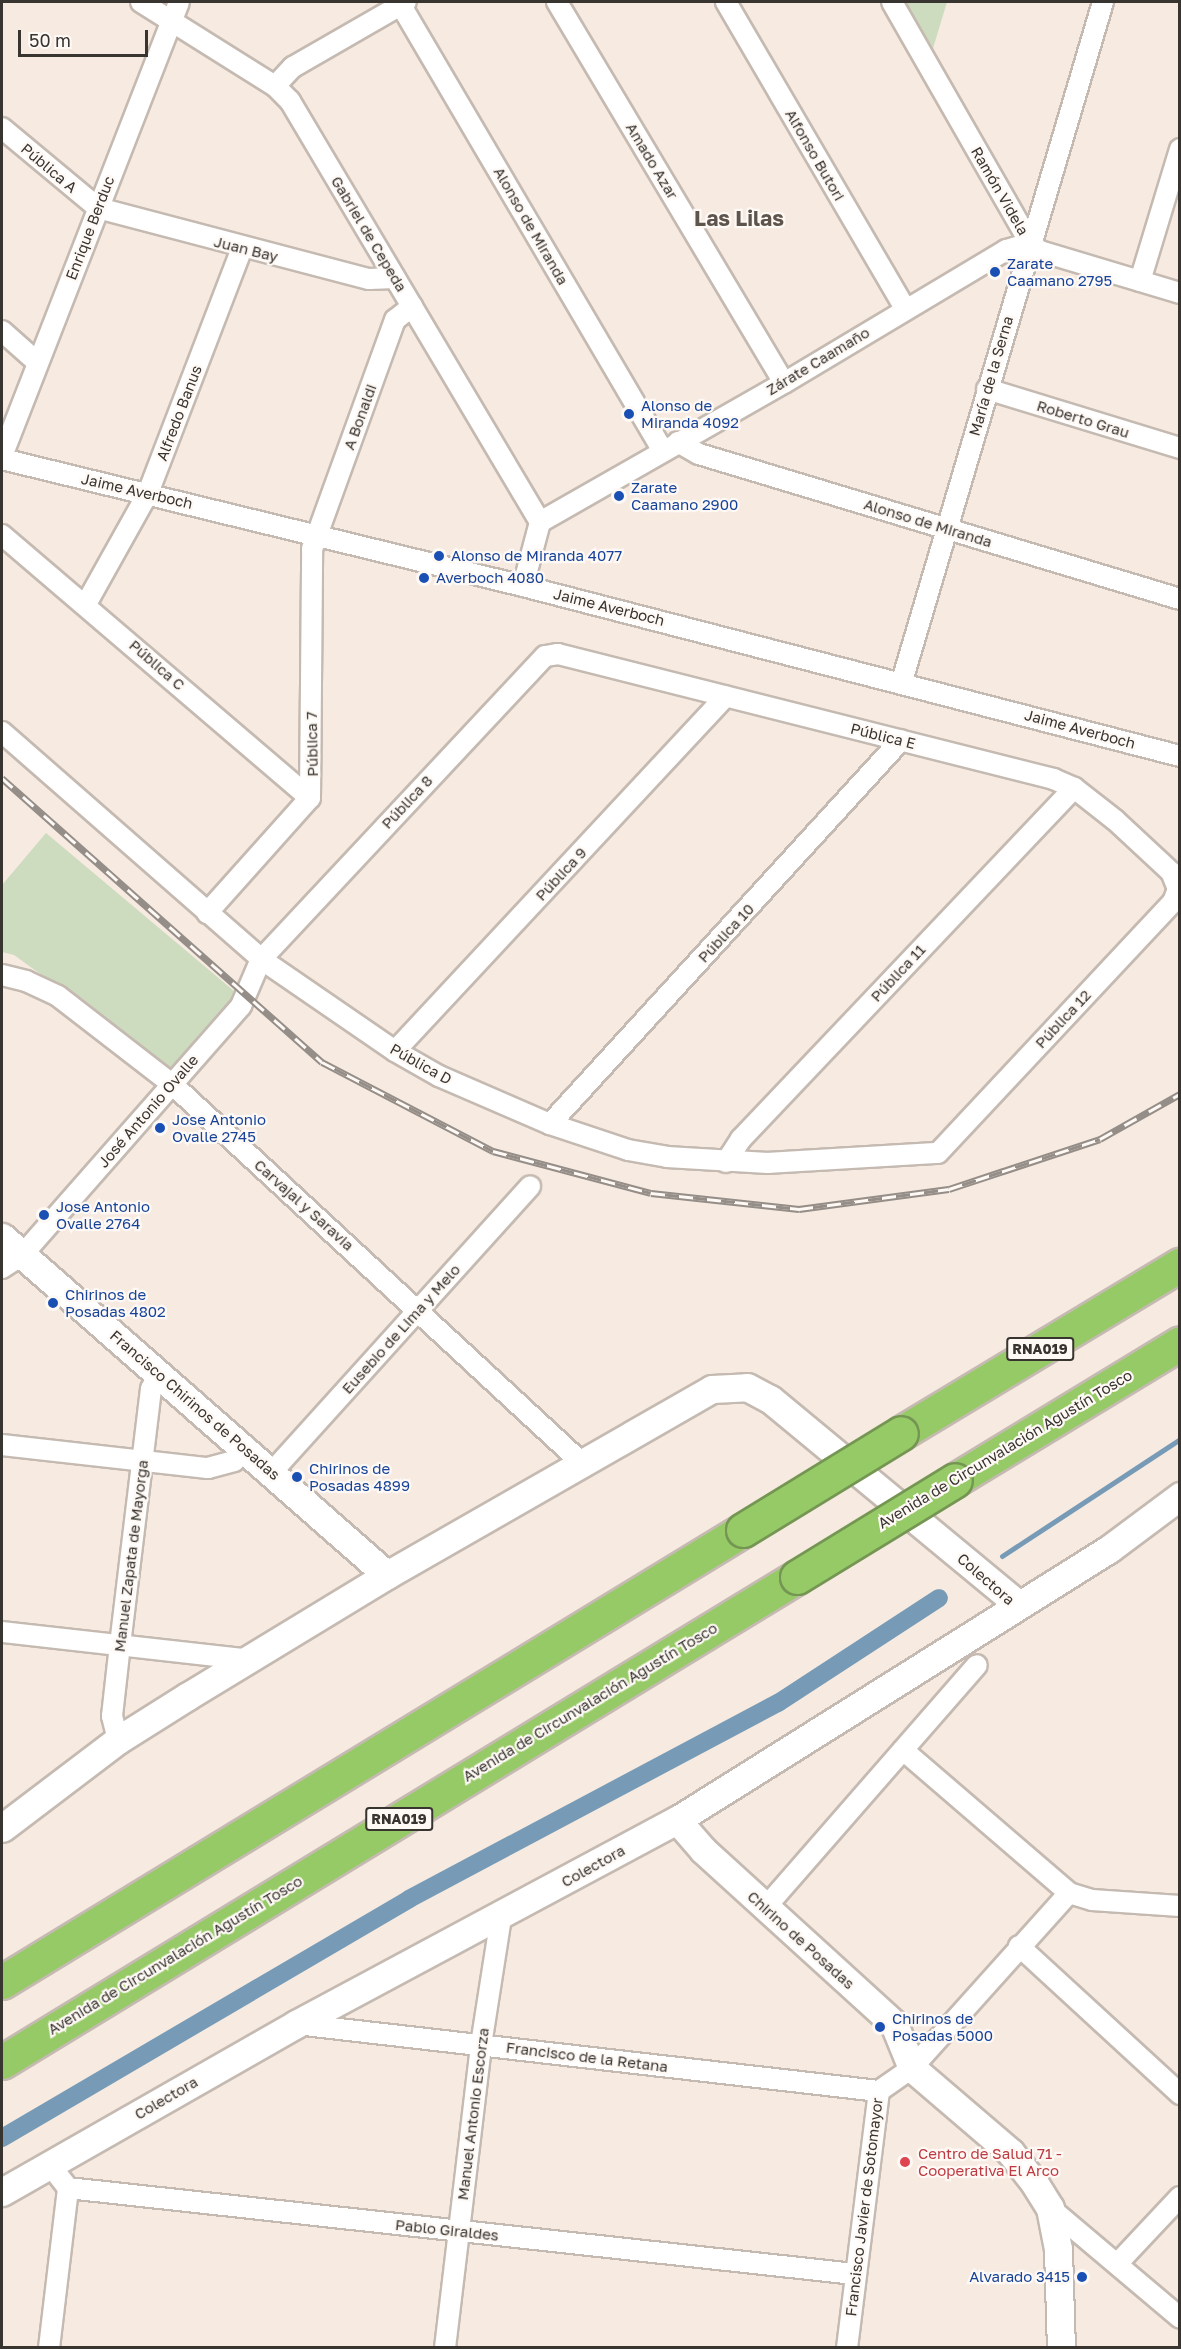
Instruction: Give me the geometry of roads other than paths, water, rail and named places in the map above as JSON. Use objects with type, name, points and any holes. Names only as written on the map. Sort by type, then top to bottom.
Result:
[{"type":"highway","name":"RNA019","points":[[2,1982],[1179,1265]]},
{"type":"highway","name":"Avenida de Circunvalación Agustín Tosco","points":[[2,2062],[1179,1343]]},
{"type":"main road","name":"Francisco Chirinos de Posadas","points":[[2,1237],[12,1262],[159,1374],[387,1575]]},
{"type":"main road","name":"Colectora","points":[[2,2192],[296,2024],[501,1917],[677,1820],[1019,1605],[770,1399],[747,1387],[712,1389],[694,1396],[584,1465],[387,1575],[118,1740],[4,1823]]},
{"type":"main road","points":[[1019,1605],[1109,1549],[1179,1496]]},
{"type":"main road","name":"Chirino de Posadas","points":[[677,1820],[703,1850],[894,2024],[912,2068]]},
{"type":"main road","points":[[912,2068],[1011,2153],[1050,2208],[1061,2279],[1060,2348]]},
{"type":"street","name":"Gabriel de Cepeda","points":[[141,2],[274,86],[290,101],[540,522]]},
{"type":"street","name":"Enrique Berduc","points":[[2,458],[37,362],[179,2]]},
{"type":"street","points":[[274,86],[294,67],[402,2]]},
{"type":"street","name":"Alonso de Miranda","points":[[402,2],[671,447],[699,453],[1179,599]]},
{"type":"street","name":"Amado Azar","points":[[557,2],[784,383]]},
{"type":"street","name":"Alfonso Butori","points":[[726,2],[905,308]]},
{"type":"street","name":"Ramón Videla","points":[[892,2],[1030,243],[1040,250],[1179,293]]},
{"type":"street","name":"María de la Serna","points":[[902,681],[1103,2]]},
{"type":"street","name":"Pública A","points":[[2,128],[98,208]]},
{"type":"street","points":[[1140,281],[1179,149]]},
{"type":"street","name":"Juan Bay","points":[[98,208],[242,248],[369,279],[395,278]]},
{"type":"street","name":"Zárate Caamaño","points":[[540,522],[784,383],[905,308],[1005,250],[1030,243]]},
{"type":"street","name":"Alfredo Banus","points":[[86,604],[148,493],[242,248]]},
{"type":"street","name":"A Bonaldi","points":[[316,535],[395,320],[412,306]]},
{"type":"street","points":[[2,331],[37,362]]},
{"type":"street","name":"Roberto Grau","points":[[987,389],[1179,448]]},
{"type":"street","name":"Jaime Averboch","points":[[2,458],[902,681],[1179,756]]},
{"type":"street","points":[[523,586],[540,522]]},
{"type":"street","name":"Pública C","points":[[2,535],[86,604],[310,798]]},
{"type":"street","name":"Pública 7","points":[[207,913],[310,798],[310,576],[316,535]]},
{"type":"street","name":"Pública E","points":[[558,654],[1025,770],[1074,788],[1115,820],[1176,880]]},
{"type":"street","name":"Pública 8","points":[[261,959],[536,662],[558,654]]},
{"type":"street","name":"Pública 9","points":[[395,1051],[726,696]]},
{"type":"street","name":"Pública D","points":[[2,732],[261,959],[395,1051],[439,1076],[550,1124],[628,1150],[726,1162],[938,1153]]},
{"type":"street","name":"Pública 10","points":[[550,1124],[901,740]]},
{"type":"street","name":"Pública 11","points":[[726,1162],[741,1139],[1074,788]]},
{"type":"street","name":"Pública 12","points":[[938,1153],[1173,902],[1178,889],[1176,880]]},
{"type":"street","name":"José Antonio Ovalle","points":[[12,1262],[241,1006],[261,959]]},
{"type":"street","name":"Carvajal y Saravia","points":[[2,975],[26,981],[58,996],[172,1084],[584,1465]]},
{"type":"street","name":"Eusebio de Lima y Melo","points":[[272,1472],[530,1186]]},
{"type":"street","name":"Manuel Zapata de Mayorga","points":[[118,1740],[112,1716],[151,1389],[159,1374]]},
{"type":"street","points":[[2,1445],[220,1467],[234,1461],[245,1448]]},
{"type":"street","points":[[2,1632],[250,1660]]},
{"type":"street","points":[[765,1908],[977,1665]]},
{"type":"street","points":[[903,1750],[1069,1893],[1092,1900],[1179,1906]]},
{"type":"street","name":"Francisco Javier de Sotomayor","points":[[847,2348],[879,2091],[912,2068],[1019,1946],[1069,1893]]},
{"type":"street","name":"Manuel Antonio Escorza","points":[[445,2348],[481,2045],[501,1917]]},
{"type":"street","points":[[1019,1946],[1179,2094]]},
{"type":"street","name":"Francisco de la Retana","points":[[296,2024],[879,2091]]},
{"type":"street","points":[[49,2348],[68,2188],[50,2165]]},
{"type":"street","name":"Pablo Giraldes","points":[[68,2188],[855,2274]]},
{"type":"street","points":[[1118,2264],[1179,2197]]},
{"type":"street","points":[[1050,2208],[1179,2318]]},
{"type":"waterway","points":[[1002,1556],[1180,1439]]},
{"type":"waterway","points":[[2,2138],[409,1899],[778,1703],[939,1598]]},
{"type":"railway","points":[[2,778],[322,1062],[493,1151],[651,1193],[799,1209],[949,1189],[1100,1139],[1180,1094]]},
{"type":"place","name":"Zarate Caamano 2795","points":[[995,272]]},
{"type":"place","name":"Alonso de Miranda 4092","points":[[629,414]]},
{"type":"place","name":"Zarate Caamano 2900","points":[[619,496]]},
{"type":"place","name":"Alonso de Miranda 4077","points":[[439,556]]},
{"type":"place","name":"Averboch 4080","points":[[424,578]]},
{"type":"place","name":"Jose Antonio Ovalle 2745","points":[[160,1128]]},
{"type":"place","name":"Jose Antonio Ovalle 2764","points":[[44,1215]]},
{"type":"place","name":"Chirinos de Posadas 4802","points":[[53,1303]]},
{"type":"place","name":"Chirinos de Posadas 4899","points":[[297,1477]]},
{"type":"place","name":"Chirinos de Posadas 5000","points":[[880,2027]]},
{"type":"place","name":"Centro de Salud 71 - Cooperativa El Arco","points":[[905,2162]]},
{"type":"place","name":"Alvarado 3415","points":[[1082,2277]]},
{"type":"district","name":"Las Lilas","points":[[739,218]]}]
